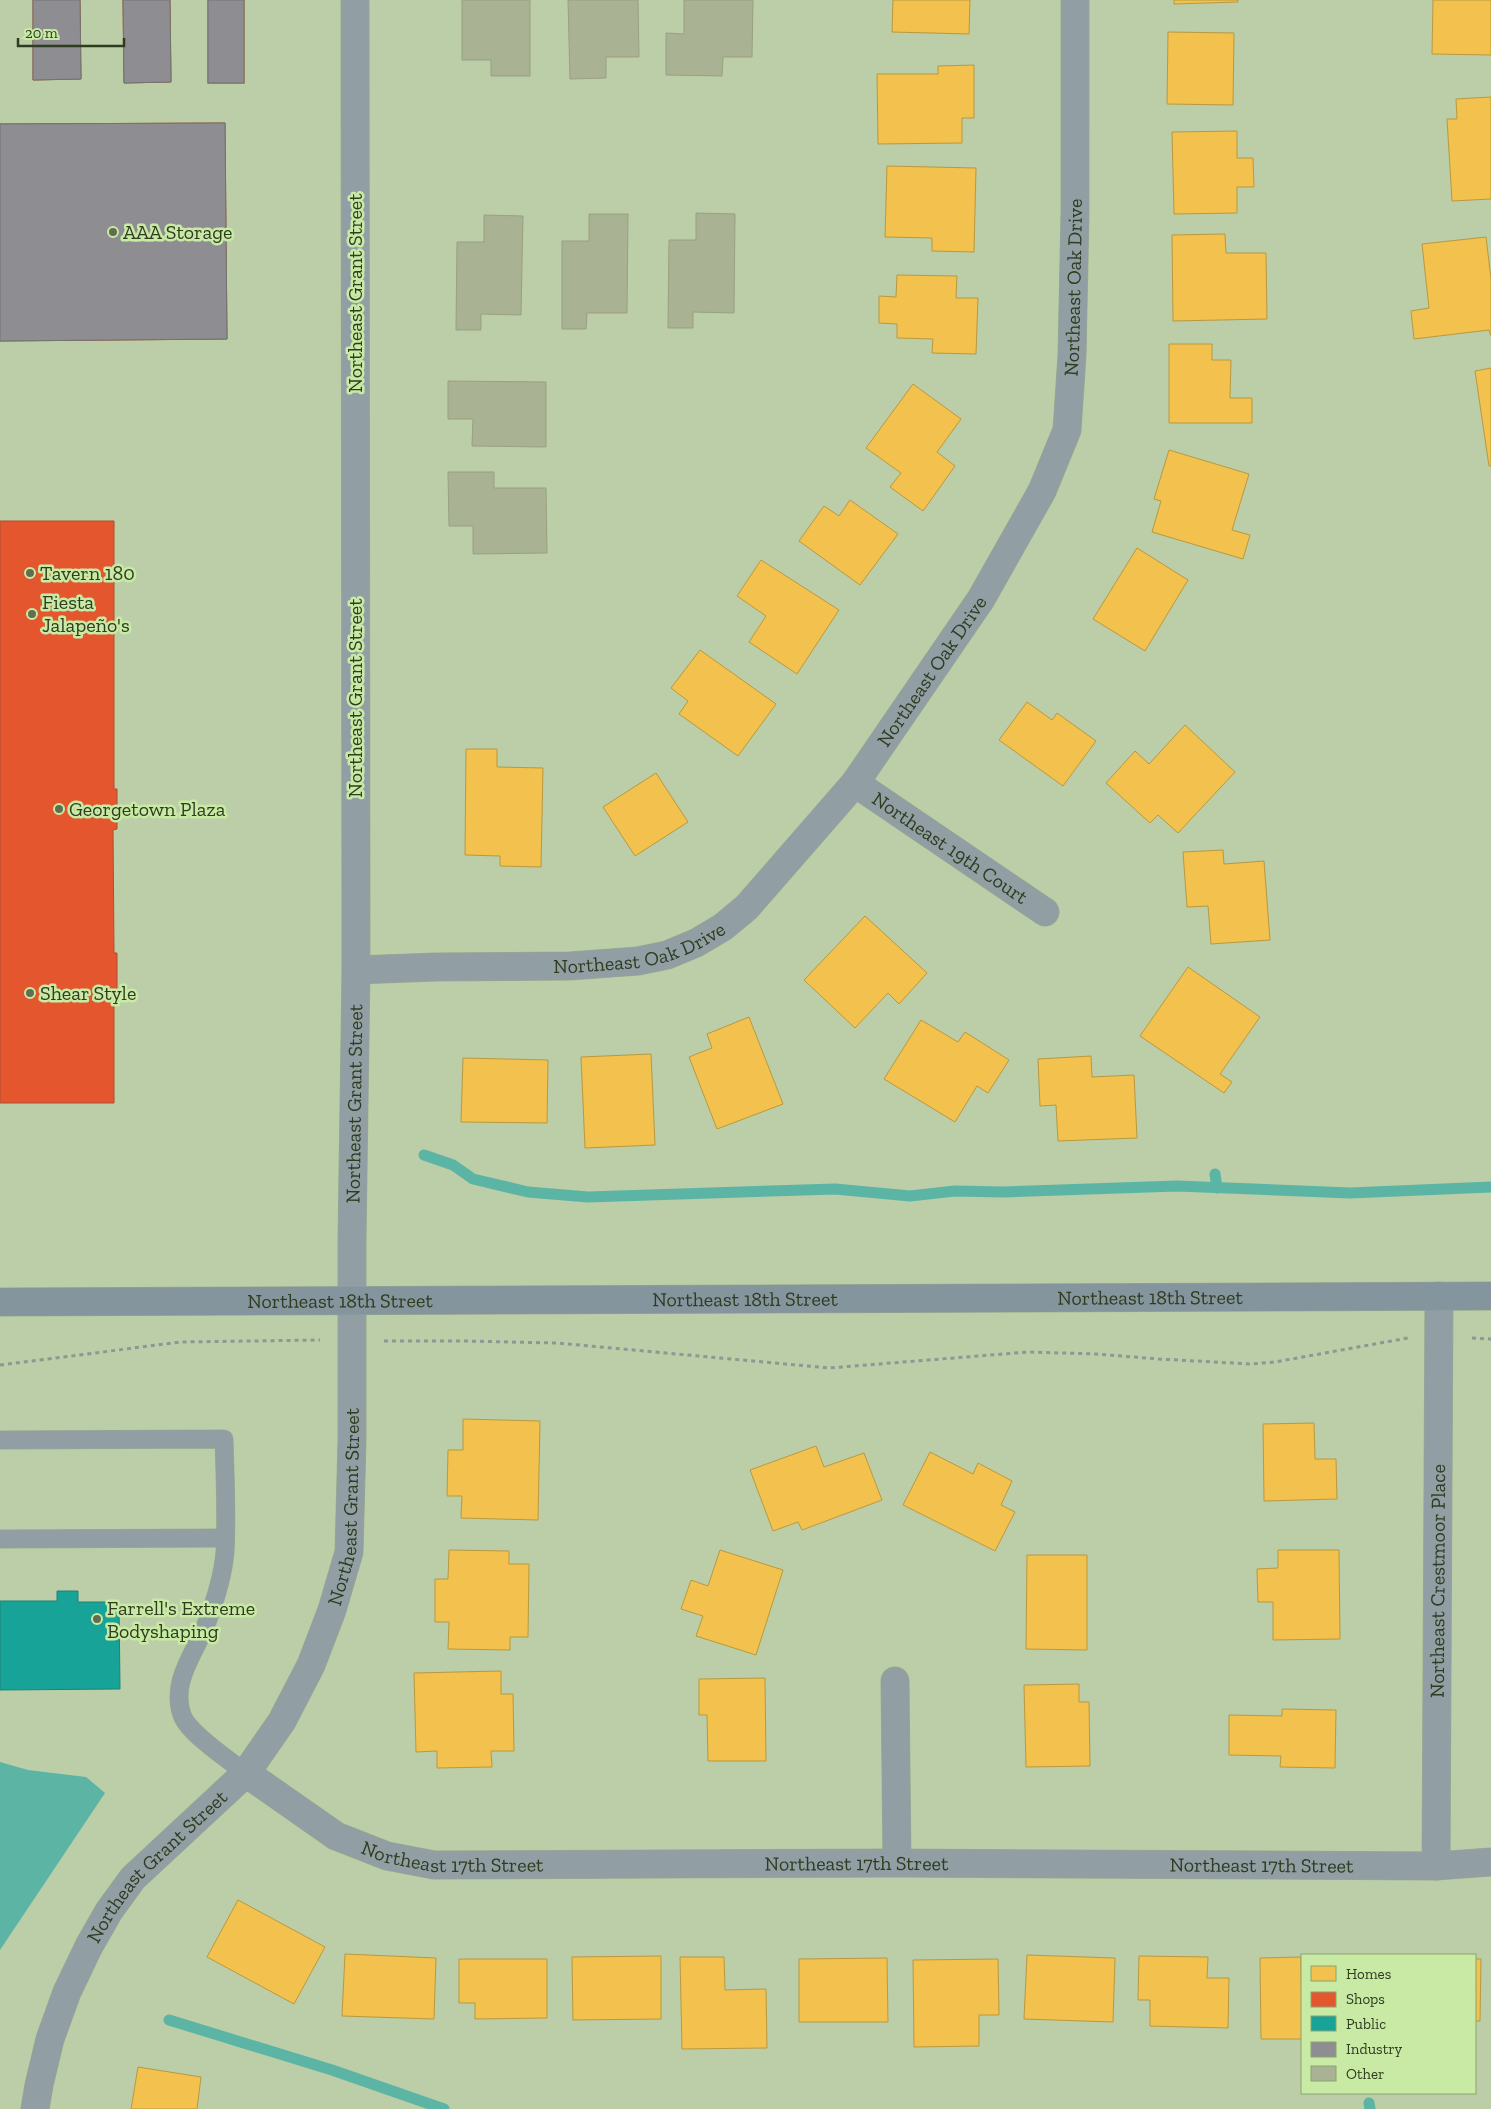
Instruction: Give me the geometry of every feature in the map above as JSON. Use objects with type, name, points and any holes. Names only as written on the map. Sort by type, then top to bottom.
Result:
[{"type":"main road","name":"Northeast 18th Street","points":[[0,1302],[1491,1296]]},
{"type":"street","name":"Northeast Grant Street","points":[[35,2109],[50,2039],[67,1992],[89,1946],[109,1911],[133,1878],[246,1773],[282,1721],[310,1665],[332,1610],[349,1552],[352,1440],[356,970],[354,0]]},
{"type":"street","name":"Northeast Oak Drive","points":[[356,970],[436,967],[588,966],[638,961],[667,954],[696,943],[723,927],[747,907],[855,783],[981,599],[1042,491],[1067,430],[1072,355],[1075,212],[1075,0]]},
{"type":"street","name":"Northeast 19th Court","points":[[855,783],[1045,912]]},
{"type":"street","name":"Northeast Crestmoor Place","points":[[1436,1866],[1439,1296]]},
{"type":"street","points":[[895,1681],[897,1863]]},
{"type":"street","name":"Northeast 17th Street","points":[[246,1773],[336,1836],[387,1856],[434,1865],[897,1863],[1436,1866],[1491,1862]]},
{"type":"lane","points":[[0,1440],[224,1438],[225,1554],[218,1588],[207,1623],[183,1672],[178,1694],[182,1716],[199,1736],[246,1773]]},
{"type":"lane","points":[[0,1539],[225,1538]]},
{"type":"path","points":[[0,1365],[181,1342],[352,1340],[557,1343],[829,1368],[1028,1352],[1096,1354],[1159,1360],[1251,1364],[1276,1362],[1404,1338],[1491,1339]]},
{"type":"water","points":[[0,1762],[28,1770],[86,1777],[105,1793],[0,1950]]},
{"type":"building: Homes","points":[[893,0],[970,0],[969,34],[892,32]]},
{"type":"building: Homes","points":[[1174,0],[1238,0],[1238,2],[1174,4]]},
{"type":"building: Homes","points":[[1433,0],[1491,0],[1491,55],[1432,54]]},
{"type":"building: Homes","points":[[1168,32],[1234,33],[1233,105],[1167,104]]},
{"type":"building: Homes","points":[[974,65],[974,118],[962,118],[962,143],[878,144],[877,74],[938,74],[938,66]]},
{"type":"building: Homes","points":[[1491,97],[1491,199],[1452,201],[1447,119],[1457,119],[1456,99]]},
{"type":"building: Homes","points":[[1237,131],[1237,158],[1253,158],[1254,187],[1237,187],[1237,213],[1174,214],[1172,132]]},
{"type":"building: Homes","points":[[887,166],[976,168],[974,252],[932,251],[932,238],[885,237]]},
{"type":"building: Homes","points":[[1225,234],[1226,253],[1266,253],[1267,319],[1173,321],[1172,235]]},
{"type":"building: Homes","points":[[1486,237],[1491,279],[1491,336],[1489,330],[1414,339],[1411,311],[1429,308],[1422,244]]},
{"type":"building: Homes","points":[[897,275],[957,276],[956,298],[978,298],[976,354],[932,353],[933,339],[897,338],[897,324],[879,323],[879,296],[896,297]]},
{"type":"building: Homes","points":[[1169,344],[1212,344],[1212,360],[1231,360],[1230,398],[1252,398],[1252,423],[1169,423]]},
{"type":"building: Homes","points":[[1491,368],[1491,466],[1489,466],[1475,371]]},
{"type":"building: Homes","points":[[913,384],[961,419],[937,452],[955,466],[923,511],[890,487],[901,473],[866,448]]},
{"type":"building: Homes","points":[[1169,450],[1249,474],[1232,530],[1250,535],[1243,559],[1152,532],[1161,501],[1154,499]]},
{"type":"building: Homes","points":[[850,500],[898,534],[860,585],[799,541],[824,506],[839,516]]},
{"type":"building: Homes","points":[[1137,548],[1188,580],[1145,651],[1093,619]]},
{"type":"building: Homes","points":[[761,560],[839,610],[797,674],[749,642],[766,616],[737,596]]},
{"type":"building: Homes","points":[[700,650],[776,704],[738,756],[679,714],[688,701],[671,688]]},
{"type":"building: Homes","points":[[1027,702],[1052,720],[1057,713],[1096,741],[1063,786],[999,740]]},
{"type":"building: Homes","points":[[1185,725],[1235,772],[1178,833],[1158,815],[1150,823],[1106,783],[1135,751],[1149,764]]},
{"type":"building: Homes","points":[[466,749],[497,749],[497,767],[543,768],[541,867],[500,866],[500,856],[465,855]]},
{"type":"building: Homes","points":[[656,773],[688,822],[635,856],[603,807]]},
{"type":"building: Homes","points":[[1223,850],[1224,864],[1264,861],[1270,940],[1211,944],[1208,906],[1187,907],[1183,852]]},
{"type":"building: Homes","points":[[865,916],[927,973],[899,1004],[888,993],[855,1028],[804,980]]},
{"type":"building: Homes","points":[[1188,967],[1260,1017],[1220,1074],[1232,1082],[1224,1093],[1140,1036]]},
{"type":"building: Homes","points":[[749,1017],[783,1104],[717,1129],[689,1057],[712,1048],[707,1034]]},
{"type":"building: Homes","points":[[921,1020],[958,1042],[965,1032],[1009,1060],[988,1093],[977,1086],[955,1122],[884,1079]]},
{"type":"building: Homes","points":[[651,1054],[655,1145],[585,1148],[581,1057]]},
{"type":"building: Homes","points":[[1091,1056],[1092,1077],[1134,1075],[1137,1138],[1058,1141],[1056,1105],[1040,1106],[1038,1059]]},
{"type":"building: Homes","points":[[463,1058],[548,1060],[547,1123],[461,1122]]},
{"type":"building: Homes","points":[[463,1419],[540,1421],[538,1520],[461,1518],[462,1496],[447,1496],[448,1450],[463,1450]]},
{"type":"building: Homes","points":[[1314,1423],[1315,1459],[1336,1459],[1337,1499],[1264,1501],[1263,1424]]},
{"type":"building: Homes","points":[[816,1446],[824,1467],[864,1453],[882,1500],[802,1530],[798,1522],[773,1531],[750,1470]]},
{"type":"building: Homes","points":[[930,1452],[973,1474],[978,1463],[1012,1481],[1001,1505],[1015,1512],[995,1551],[903,1505]]},
{"type":"building: Homes","points":[[449,1550],[509,1551],[509,1564],[529,1564],[528,1637],[510,1637],[510,1650],[448,1649],[449,1622],[435,1622],[435,1579],[448,1579]]},
{"type":"building: Homes","points":[[720,1550],[783,1570],[756,1655],[696,1636],[703,1616],[681,1609],[691,1580],[708,1586]]},
{"type":"building: Homes","points":[[1278,1550],[1339,1550],[1340,1639],[1273,1640],[1273,1602],[1258,1602],[1257,1569],[1278,1568]]},
{"type":"building: Homes","points":[[1027,1555],[1087,1555],[1087,1650],[1026,1649]]},
{"type":"building: Homes","points":[[501,1671],[501,1694],[513,1694],[514,1751],[491,1751],[492,1767],[437,1768],[437,1751],[416,1752],[414,1673]]},
{"type":"building: Homes","points":[[765,1678],[766,1761],[708,1761],[707,1715],[699,1715],[699,1679]]},
{"type":"building: Homes","points":[[1079,1684],[1079,1702],[1089,1702],[1090,1766],[1026,1767],[1024,1685]]},
{"type":"building: Homes","points":[[1282,1709],[1336,1710],[1335,1768],[1280,1767],[1281,1756],[1229,1755],[1229,1715],[1282,1716]]},
{"type":"building: Homes","points":[[238,1900],[325,1947],[294,2004],[207,1957]]},
{"type":"building: Homes","points":[[345,1954],[436,1958],[434,2019],[342,2016]]},
{"type":"building: Homes","points":[[1027,1955],[1115,1958],[1113,2022],[1024,2019]]},
{"type":"building: Homes","points":[[661,1956],[661,2019],[573,2020],[572,1957]]},
{"type":"building: Homes","points":[[1139,1956],[1208,1957],[1207,1978],[1229,1978],[1228,2028],[1150,2026],[1150,2000],[1138,2000]]},
{"type":"building: Homes","points":[[680,1957],[724,1957],[725,1990],[766,1989],[767,2048],[682,2049]]},
{"type":"building: Homes","points":[[1301,1957],[1301,2039],[1261,2039],[1260,1958]]},
{"type":"building: Homes","points":[[887,1958],[888,2022],[799,2022],[799,1959]]},
{"type":"building: Homes","points":[[459,1959],[547,1959],[547,2018],[475,2019],[475,2003],[459,2003]]},
{"type":"building: Homes","points":[[998,1959],[999,2015],[979,2015],[979,2046],[914,2047],[913,1960]]},
{"type":"building: Homes","points":[[1476,1959],[1481,1959],[1480,2021],[1476,2021]]},
{"type":"building: Homes","points":[[138,2067],[201,2077],[197,2109],[131,2109]]},
{"type":"building: Shops","points":[[33,0],[80,0],[81,79],[33,80]]},
{"type":"building: Shops","points":[[123,0],[170,0],[171,82],[124,83]]},
{"type":"building: Shops","points":[[208,0],[244,0],[244,83],[208,83]]},
{"type":"building: Shops","name":"AAA Storage","points":[[225,123],[227,339],[0,341],[0,124]]},
{"type":"building: Shops","name":"Georgetown Plaza","points":[[0,521],[114,521],[114,789],[117,789],[117,829],[113,830],[114,953],[117,953],[117,992],[114,992],[114,1103],[0,1103]]},
{"type":"building: Public","points":[[57,1591],[78,1591],[78,1602],[119,1602],[120,1689],[0,1690],[0,1601],[57,1601]]},
{"type":"building: Industry","points":[[33,0],[80,0],[81,79],[33,80]]},
{"type":"building: Industry","points":[[123,0],[170,0],[171,82],[124,83]]},
{"type":"building: Industry","points":[[208,0],[244,0],[244,83],[208,83]]},
{"type":"building: Industry","name":"AAA Storage","points":[[225,123],[227,339],[0,341],[0,124]]},
{"type":"building: Other","points":[[462,0],[530,0],[530,76],[491,76],[491,60],[462,60]]},
{"type":"building: Other","points":[[568,0],[638,0],[639,57],[606,57],[606,78],[570,79]]},
{"type":"building: Other","points":[[684,0],[753,0],[752,57],[723,57],[722,76],[666,75],[666,33],[684,34]]},
{"type":"building: Other","points":[[696,213],[735,214],[734,313],[693,312],[693,328],[668,328],[669,240],[696,240]]},
{"type":"building: Other","points":[[589,214],[628,214],[627,313],[587,313],[586,329],[562,329],[562,241],[589,241]]},
{"type":"building: Other","points":[[484,215],[523,216],[521,315],[481,314],[481,330],[456,330],[457,242],[484,242]]},
{"type":"building: Other","points":[[448,381],[546,382],[546,447],[472,446],[473,419],[448,419]]},
{"type":"building: Other","points":[[448,472],[494,472],[494,488],[546,488],[547,553],[473,554],[473,526],[449,526]]},
{"type":"waterway","points":[[424,1155],[453,1165],[473,1179],[528,1192],[588,1197],[835,1189],[910,1196],[955,1191],[1003,1192],[1177,1186],[1350,1193],[1491,1187]]},
{"type":"waterway","points":[[1215,1174],[1217,1188]]},
{"type":"waterway","points":[[169,2020],[332,2070],[444,2109]]},
{"type":"waterway","points":[[1369,2103],[1370,2109]]},
{"type":"place","name":"AAA Storage","points":[[113,232]]},
{"type":"place","name":"Tavern 180","points":[[30,573]]},
{"type":"place","name":"Fiesta Jalapeño's","points":[[32,614]]},
{"type":"place","name":"Georgetown Plaza","points":[[59,809]]},
{"type":"place","name":"Shear Style","points":[[30,993]]},
{"type":"place","name":"Farrell's Extreme Bodyshaping","points":[[97,1619]]}]
